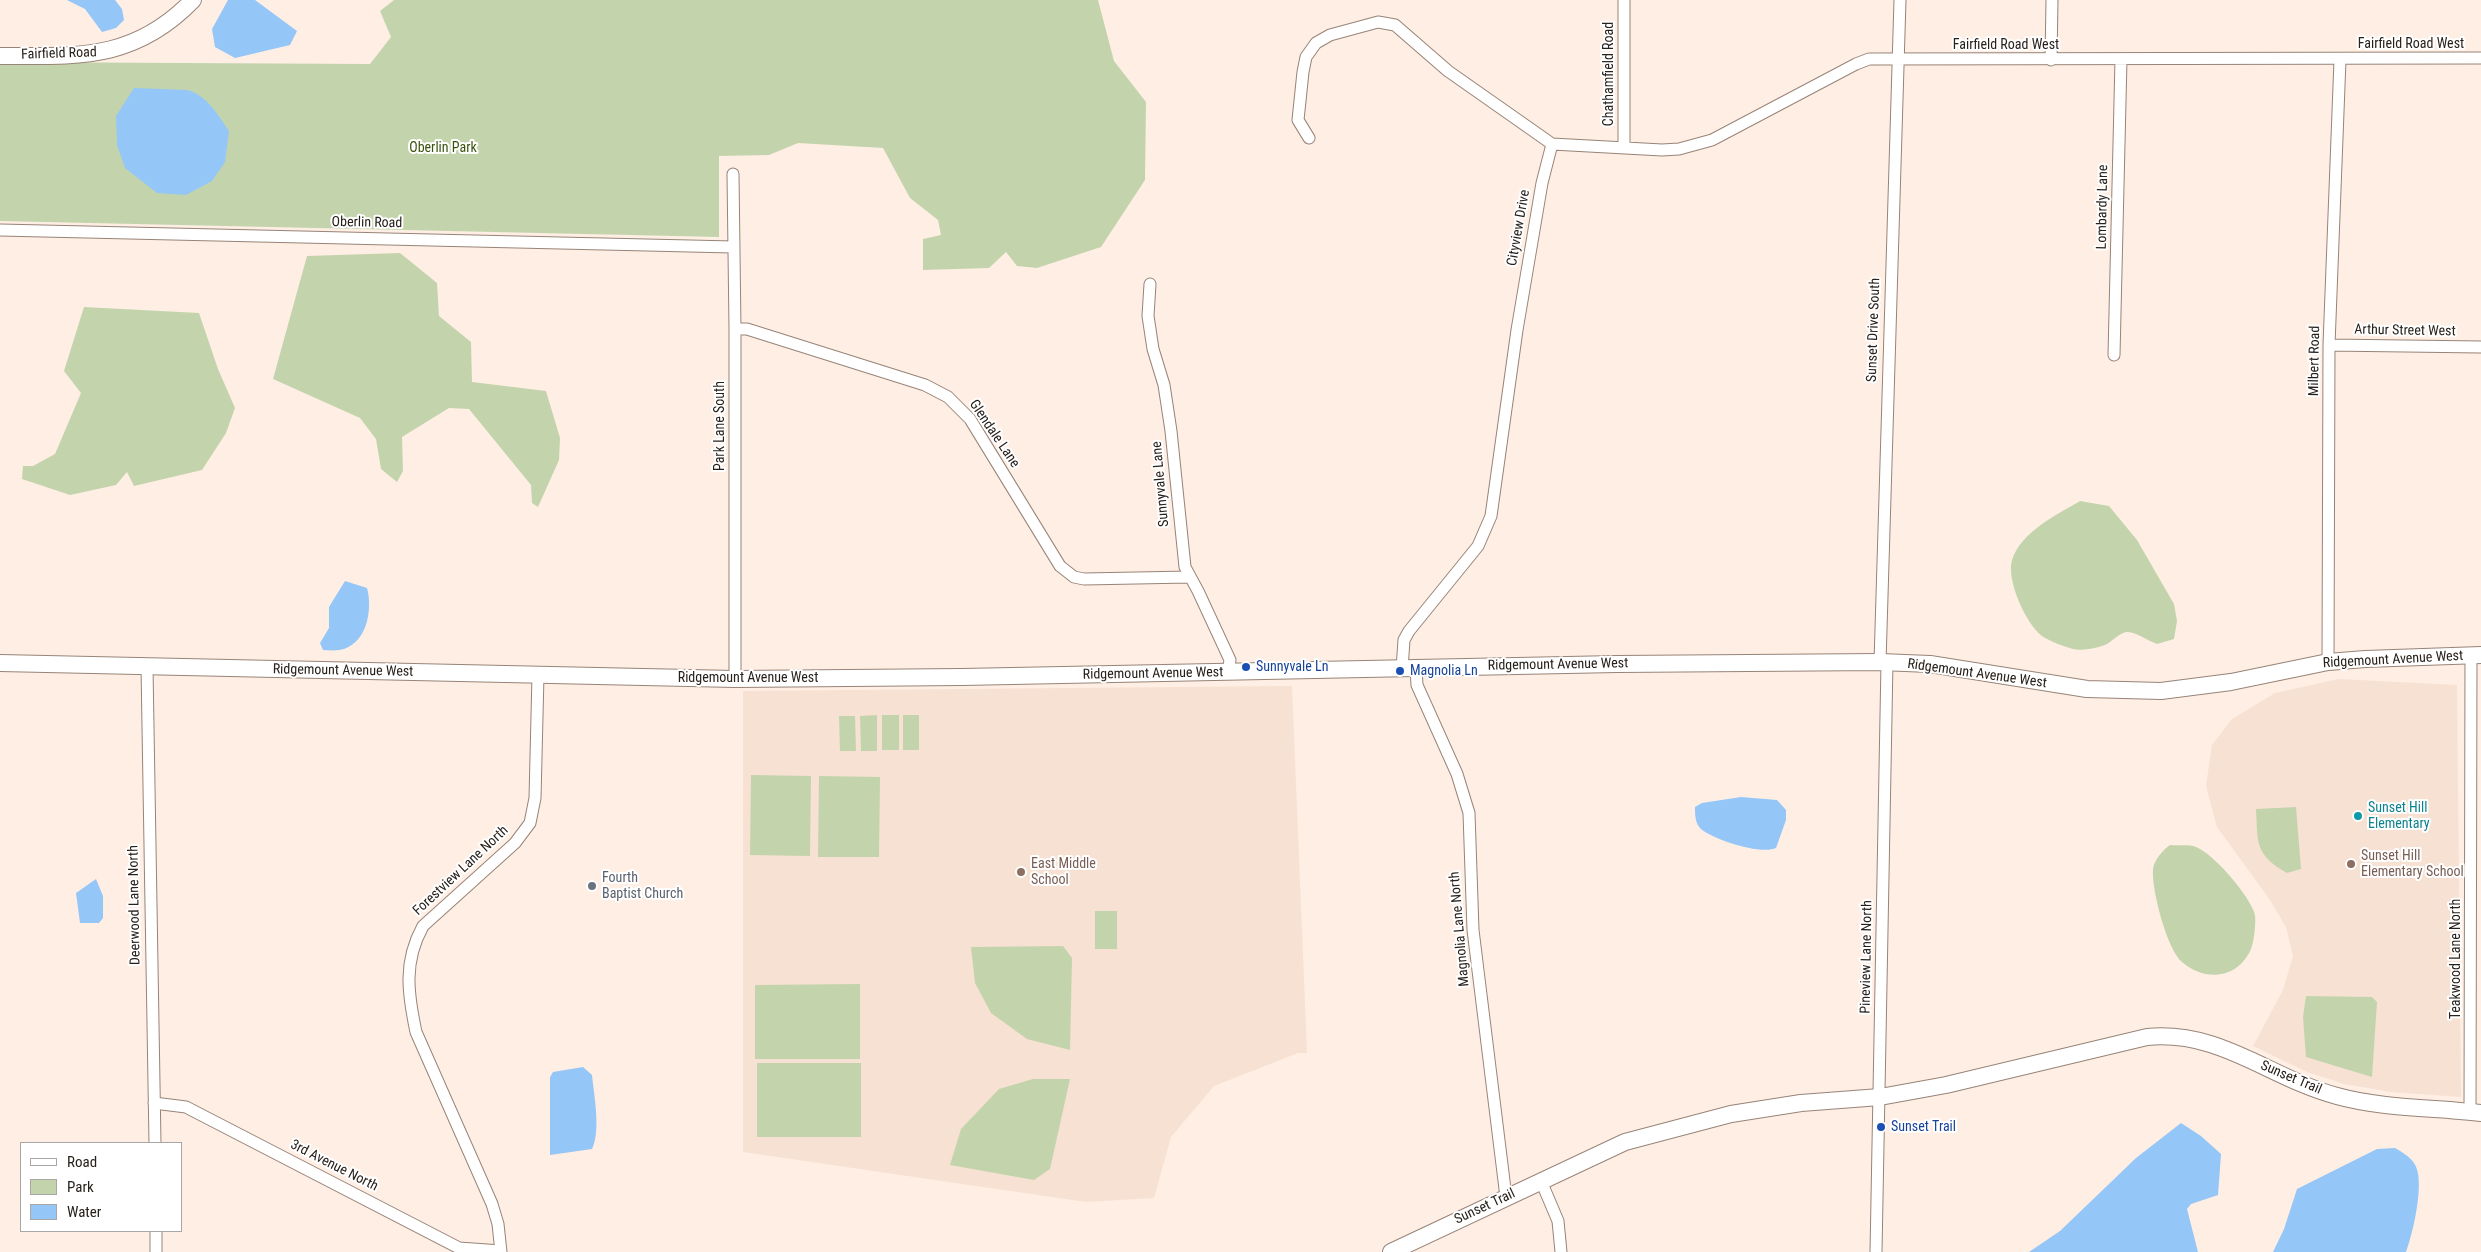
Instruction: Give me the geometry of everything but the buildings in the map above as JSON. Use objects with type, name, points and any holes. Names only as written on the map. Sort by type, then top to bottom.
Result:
[{"type":"street","name":"Fairfield Road","points":[[0,56],[80,56],[117,48],[165,26],[193,0]]},
{"type":"street","name":"Chathamfield Road","points":[[1624,0],[1624,148]]},
{"type":"street","name":"Sunset Drive South","points":[[1883,662],[1900,0]]},
{"type":"street","points":[[2051,60],[2052,0]]},
{"type":"street","points":[[1309,138],[1298,120],[1306,57],[1316,43],[1330,34],[1378,22],[1395,25],[1448,71],[1552,144]]},
{"type":"street","name":"Fairfield Road West","points":[[1552,144],[1679,149],[1704,143],[1856,64],[1869,60],[2340,60],[2481,58]]},
{"type":"street","name":"Lombardy Lane","points":[[2114,355],[2121,60]]},
{"type":"street","name":"Milbert Road","points":[[2328,662],[2329,345],[2340,60]]},
{"type":"street","name":"Cityview Drive","points":[[1409,668],[1404,640],[1409,631],[1478,546],[1491,516],[1517,330],[1542,183],[1552,144]]},
{"type":"street","name":"Park Lane South","points":[[733,174],[735,679]]},
{"type":"street","name":"Oberlin Road","points":[[0,230],[733,247]]},
{"type":"street","name":"Sunnyvale Lane","points":[[1150,284],[1148,316],[1153,349],[1164,385],[1171,430],[1182,553],[1190,577],[1230,660],[1228,673]]},
{"type":"street","name":"Glendale Lane","points":[[735,329],[747,329],[871,368],[925,385],[948,396],[970,419],[1060,566],[1074,577],[1084,579],[1190,577]]},
{"type":"street","name":"Arthur Street West","points":[[2329,345],[2481,347]]},
{"type":"street","name":"Ridgemount Avenue West","points":[[0,664],[735,679],[1883,662],[1930,664],[2087,689],[2132,691],[2197,688],[2328,662],[2374,658],[2476,655]]},
{"type":"street","name":"Teakwood Lane North","points":[[2476,655],[2476,1113]]},
{"type":"street","name":"Pineview Lane North","points":[[1876,1252],[1880,1098],[1883,662]]},
{"type":"street","name":"Deerwood Lane North","points":[[147,667],[155,1142]]},
{"type":"street","name":"Magnolia Lane North","points":[[1409,668],[1459,780],[1469,813],[1473,930],[1506,1197]]},
{"type":"street","name":"Forestview Lane North","points":[[501,1252],[498,1224],[492,1204],[416,1032],[410,1007],[409,961],[415,940],[423,926],[515,844],[530,823],[535,798],[538,675]]},
{"type":"street","name":"Sunset Trail","points":[[1391,1252],[1625,1142],[1731,1114],[1801,1104],[1880,1098],[1946,1085],[2147,1037],[2166,1035],[2206,1041],[2309,1088],[2367,1103],[2476,1113]]},
{"type":"street","name":"3rd Avenue North","points":[[154,1104],[186,1107],[459,1248],[501,1252]]},
{"type":"street","points":[[1541,1181],[1558,1221],[1561,1252]]},
{"type":"street","points":[[156,1232],[156,1252]]},
{"type":"shaded area","name":"Sunset Hill Elementary School","points":[[2339,679],[2457,685],[2461,1097],[2391,1092],[2344,1084],[2307,1072],[2253,1046],[2283,990],[2293,956],[2286,927],[2270,900],[2217,827],[2206,786],[2212,745],[2232,719],[2275,693]]},
{"type":"shaded area","name":"East Middle School","points":[[1292,686],[1307,1053],[1298,1053],[1214,1086],[1171,1137],[1154,1198],[1086,1202],[743,1152],[743,691]]},
{"type":"green space","name":"Oberlin Park","points":[[394,0],[1098,0],[1114,61],[1146,102],[1145,180],[1101,247],[1037,268],[1017,266],[1006,252],[989,268],[923,270],[923,239],[941,235],[938,220],[910,198],[883,148],[798,143],[769,155],[719,156],[719,237],[0,221],[0,62],[370,64],[391,37],[380,11]]},
{"type":"green space","points":[[400,253],[437,283],[439,316],[471,342],[472,382],[546,391],[560,438],[559,460],[538,507],[532,503],[531,485],[469,409],[449,408],[402,437],[403,471],[397,482],[381,469],[376,439],[360,418],[273,379],[307,256]]},
{"type":"green space","points":[[84,307],[199,313],[218,369],[235,408],[226,433],[202,470],[134,486],[127,472],[116,485],[70,495],[22,479],[23,466],[33,466],[55,454],[81,393],[64,371]]},
{"type":"green space","points":[[2080,501],[2109,506],[2137,540],[2174,604],[2177,621],[2174,639],[2157,644],[2138,635],[2126,632],[2107,644],[2090,649],[2077,650],[2045,638],[2030,622],[2015,590],[2011,569],[2012,560],[2023,541],[2040,525]]},
{"type":"green space","points":[[877,715],[877,751],[861,751],[860,716]]},
{"type":"green space","points":[[882,715],[899,715],[899,750],[882,750]]},
{"type":"green space","points":[[903,715],[919,715],[919,750],[903,750]]},
{"type":"green space","points":[[839,716],[855,716],[856,751],[840,751]]},
{"type":"green space","points":[[751,775],[811,776],[810,856],[750,855]]},
{"type":"green space","points":[[819,776],[880,777],[879,857],[818,857]]},
{"type":"green space","points":[[2296,807],[2301,869],[2287,873],[2269,860],[2260,847],[2256,809]]},
{"type":"green space","points":[[2170,845],[2193,846],[2204,851],[2231,877],[2252,907],[2255,923],[2251,949],[2245,959],[2230,972],[2211,975],[2201,973],[2182,962],[2171,945],[2157,904],[2153,878],[2155,862]]},
{"type":"green space","points":[[1095,911],[1117,911],[1117,949],[1095,949]]},
{"type":"green space","points":[[1063,946],[1072,958],[1070,1050],[1027,1039],[991,1013],[975,983],[971,947]]},
{"type":"green space","points":[[860,984],[860,1059],[755,1059],[755,985]]},
{"type":"green space","points":[[2306,996],[2372,997],[2377,1002],[2372,1077],[2306,1057],[2303,1017]]},
{"type":"green space","points":[[757,1063],[861,1063],[861,1137],[757,1137]]},
{"type":"green space","points":[[1033,1079],[1070,1079],[1050,1169],[1034,1180],[950,1165],[961,1129],[999,1089]]},
{"type":"water","points":[[67,0],[115,0],[122,9],[124,20],[116,28],[102,32],[85,9]]},
{"type":"water","points":[[228,0],[255,0],[297,31],[290,45],[235,58],[215,47],[212,29]]},
{"type":"water","points":[[134,88],[187,90],[200,96],[211,106],[229,131],[225,162],[212,181],[186,195],[157,193],[125,168],[117,145],[116,116]]},
{"type":"water","points":[[345,581],[367,588],[369,606],[366,625],[356,642],[348,647],[337,650],[323,650],[320,643],[329,628],[329,607]]},
{"type":"water","points":[[1741,797],[1777,800],[1786,810],[1786,820],[1776,848],[1760,850],[1726,842],[1699,827],[1695,807],[1702,803]]},
{"type":"water","points":[[96,879],[103,896],[103,918],[99,923],[80,923],[76,893]]},
{"type":"water","points":[[583,1067],[592,1075],[595,1102],[596,1133],[592,1149],[550,1155],[550,1077],[553,1072]]},
{"type":"water","points":[[2181,1123],[2201,1136],[2221,1154],[2218,1195],[2191,1204],[2187,1209],[2198,1252],[2029,1252],[2060,1231],[2136,1158]]},
{"type":"water","points":[[2395,1148],[2408,1156],[2414,1163],[2419,1181],[2415,1220],[2406,1252],[2273,1252],[2284,1229],[2297,1189],[2377,1149]]},
{"type":"place","name":"Sunnyvale Ln","points":[[1246,667]]},
{"type":"place","name":"Magnolia Ln","points":[[1400,671]]},
{"type":"place","name":"Sunset Hill Elementary","points":[[2358,816]]},
{"type":"place","name":"Sunset Hill Elementary School","points":[[2351,864]]},
{"type":"place","name":"East Middle School","points":[[1021,872]]},
{"type":"place","name":"Fourth Baptist Church","points":[[592,886]]},
{"type":"place","name":"Sunset Trail","points":[[1881,1127]]}]
